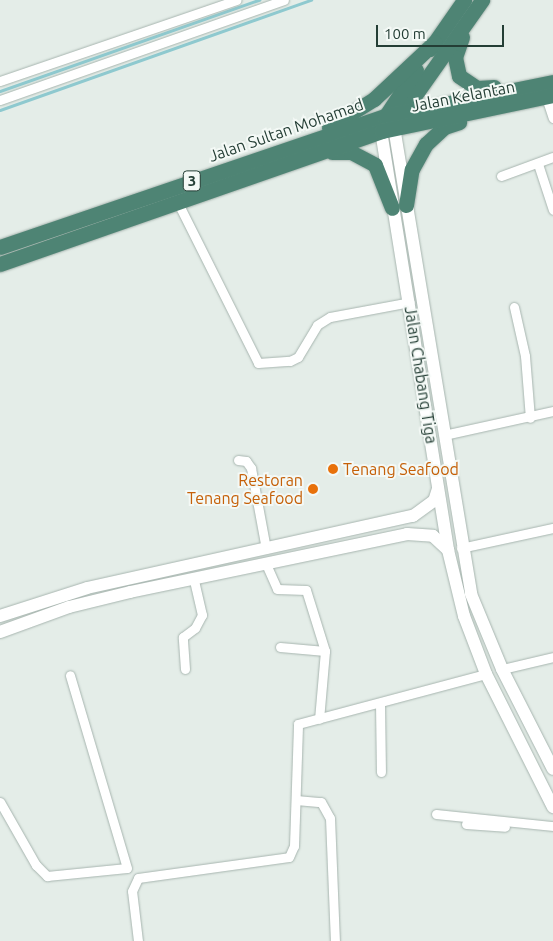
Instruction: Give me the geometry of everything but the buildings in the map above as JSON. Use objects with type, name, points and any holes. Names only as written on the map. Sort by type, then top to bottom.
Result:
[{"type":"highway","points":[[386,125],[435,42],[464,0]]},
{"type":"highway","points":[[481,1],[458,44],[455,57],[459,76],[477,88],[528,86]]},
{"type":"highway","points":[[403,111],[481,1]]},
{"type":"highway","points":[[271,154],[358,110],[390,86],[435,42]]},
{"type":"highway","name":"Jalan Kelantan","points":[[386,125],[403,111],[553,82]]},
{"type":"highway","name":"Jalan Kelantan","points":[[386,125],[498,108],[549,96]]},
{"type":"highway","points":[[399,207],[412,168],[434,135],[444,127],[498,108]]},
{"type":"highway","name":"Jalan Sultan Mohamad","points":[[0,247],[271,154],[386,125]]},
{"type":"highway","name":"Jalan Sultan Mohamad","points":[[0,264],[294,160],[386,125]]},
{"type":"highway","points":[[294,160],[338,151],[360,154],[380,172],[399,207]]},
{"type":"main road","name":"Jalan Chabang Tiga","points":[[386,125],[399,207],[444,435],[461,548],[477,614],[502,669],[553,769]]},
{"type":"main road","name":"Jalan Chabang Tiga","points":[[399,207],[410,302],[438,489],[448,550],[464,616],[486,674],[553,807]]},
{"type":"main road","points":[[0,616],[72,592],[414,516],[434,501],[438,489]]},
{"type":"main road","points":[[337,534],[339,548]]},
{"type":"main road","points":[[0,632],[69,607],[194,578],[339,548],[418,534],[433,536],[448,550]]},
{"type":"street","points":[[0,81],[236,0]]},
{"type":"street","points":[[0,100],[284,0]]},
{"type":"street","points":[[549,96],[553,118]]},
{"type":"street","points":[[501,176],[553,157]]},
{"type":"street","points":[[538,164],[553,210]]},
{"type":"street","points":[[177,202],[258,363],[290,361],[298,357],[309,335],[330,317],[410,302]]},
{"type":"street","points":[[514,307],[525,356],[530,418]]},
{"type":"street","points":[[444,435],[530,418],[553,411]]},
{"type":"street","points":[[238,460],[246,461],[251,468],[266,549]]},
{"type":"street","points":[[461,548],[553,528]]},
{"type":"street","points":[[266,564],[277,589],[306,590],[325,651],[319,719]]},
{"type":"street","points":[[185,669],[183,637],[195,628],[202,615],[194,578]]},
{"type":"street","points":[[280,646],[325,651]]},
{"type":"street","points":[[502,669],[553,658]]},
{"type":"street","points":[[138,941],[132,892],[138,878],[290,857],[294,846],[298,724],[486,674]]},
{"type":"street","points":[[0,802],[36,866],[47,876],[128,868],[70,675]]},
{"type":"street","points":[[380,703],[381,772]]},
{"type":"street","points":[[296,800],[321,802],[330,818],[335,941]]},
{"type":"street","points":[[436,814],[553,826]]},
{"type":"street","points":[[466,824],[553,831]]},
{"type":"waterway","points":[[0,91],[259,0]]},
{"type":"waterway","points":[[0,110],[311,0]]},
{"type":"place","name":"Tenang Seafood","points":[[333,469]]},
{"type":"place","name":"Restoran Tenang Seafood","points":[[313,489]]}]
